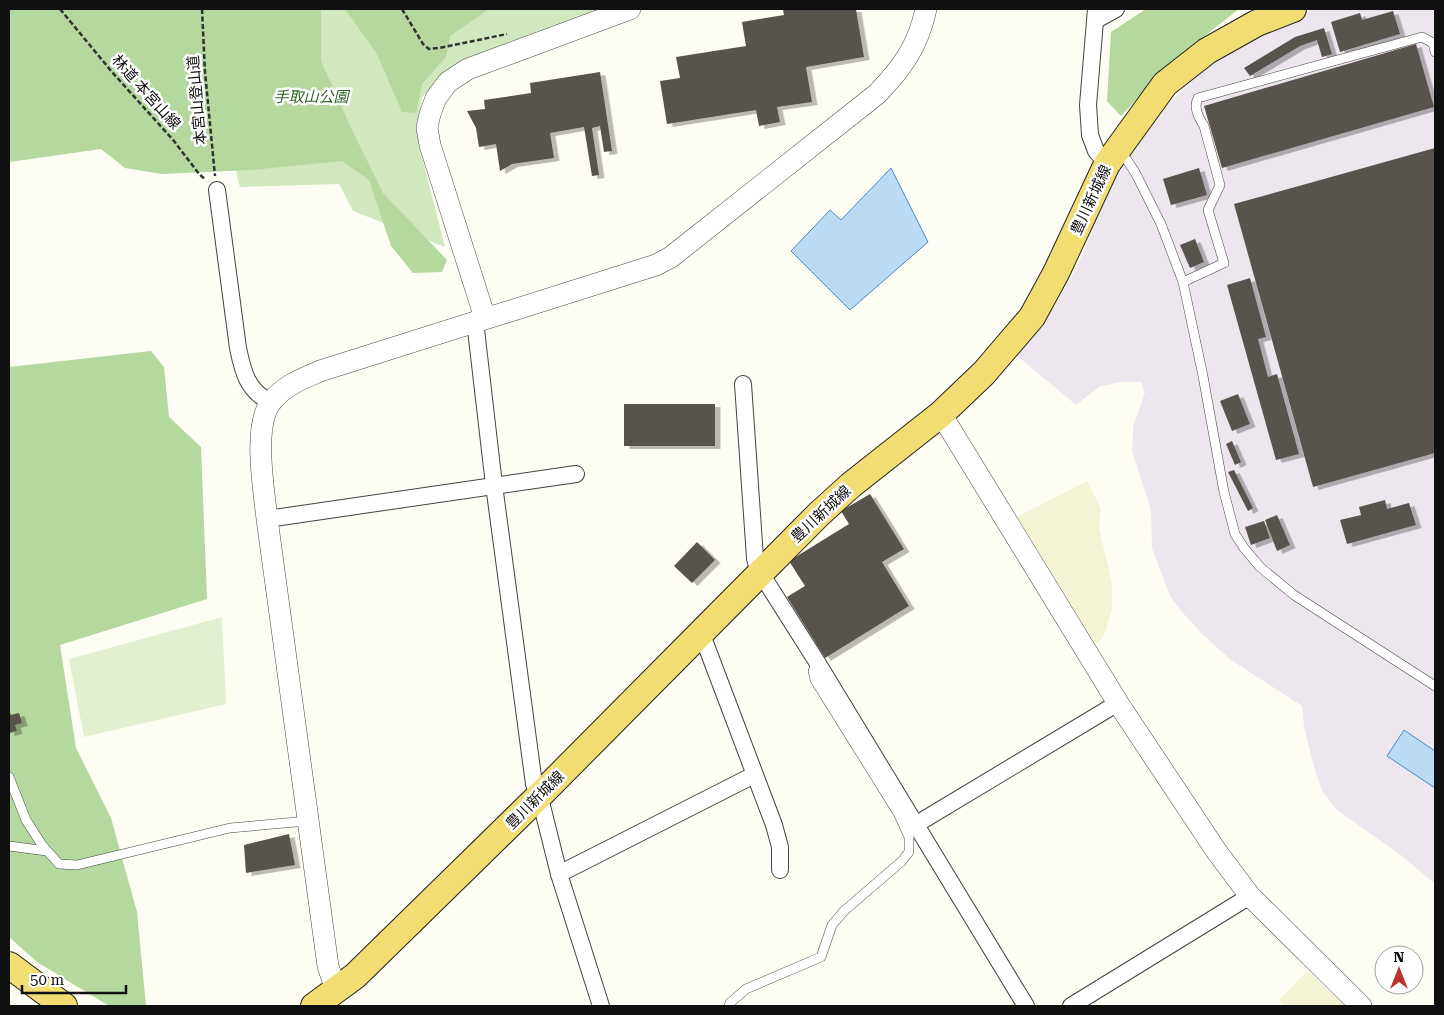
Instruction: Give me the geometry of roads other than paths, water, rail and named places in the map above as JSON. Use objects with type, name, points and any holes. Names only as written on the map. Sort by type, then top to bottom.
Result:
[{"type":"main road","name":"豊川新城線","points":[[314,1006],[336,998],[355,976],[538,797],[820,514],[851,485],[941,414],[984,373],[1032,317],[1056,273],[1111,157],[1165,84],[1207,51],[1257,23],[1293,9]]},
{"type":"main road","points":[[9,965],[64,1006]]},
{"type":"street","points":[[601,1006],[559,874],[542,806],[534,784],[494,485],[480,320],[430,145],[428,128],[430,114],[436,98],[448,82],[468,69],[630,9]]},
{"type":"street","points":[[336,998],[328,966],[267,519],[261,441],[262,422],[270,402],[292,383],[320,370],[656,265],[671,257],[876,94],[895,75],[910,54],[922,26],[926,9]]},
{"type":"street","points":[[1111,157],[1096,151],[1090,134],[1088,105],[1096,14],[1116,9]]},
{"type":"street","points":[[217,190],[239,355],[249,384],[260,397],[270,402]]},
{"type":"street","points":[[743,384],[755,558],[759,574],[767,583],[817,662],[1026,1006]]},
{"type":"street","points":[[941,414],[1118,704],[1217,852],[1250,896],[1361,1006]]},
{"type":"street","points":[[267,519],[576,474]]},
{"type":"street","points":[[699,634],[704,640],[774,825],[780,847],[780,870]]},
{"type":"street","points":[[915,825],[1118,704]]},
{"type":"street","points":[[559,874],[754,774]]},
{"type":"street","points":[[1071,1006],[1250,896]]},
{"type":"lane","points":[[1183,282],[1224,263],[1208,210],[1220,185],[1204,126],[1199,118],[1195,103],[1198,98],[1422,37],[1433,43],[1435,52]]},
{"type":"lane","points":[[1111,157],[1127,160],[1136,174],[1161,224],[1183,282],[1203,376],[1224,492],[1236,534],[1244,548],[1260,567],[1294,595],[1435,686]]},
{"type":"lane","points":[[729,1006],[746,989],[821,957],[832,925],[844,911],[902,861],[909,852],[909,837],[898,813],[815,680],[813,671],[817,662]]},
{"type":"lane","points":[[9,777],[26,820],[42,845],[59,864],[77,865],[230,828],[308,821]]},
{"type":"lane","points":[[9,846],[47,851]]},
{"type":"water","points":[[891,168],[928,242],[850,310],[791,251],[830,210],[841,220]]},
{"type":"water","points":[[1404,730],[1435,751],[1435,788],[1387,756]]},
{"type":"park label","name":"手取山公園","points":[[311,97]]}]
